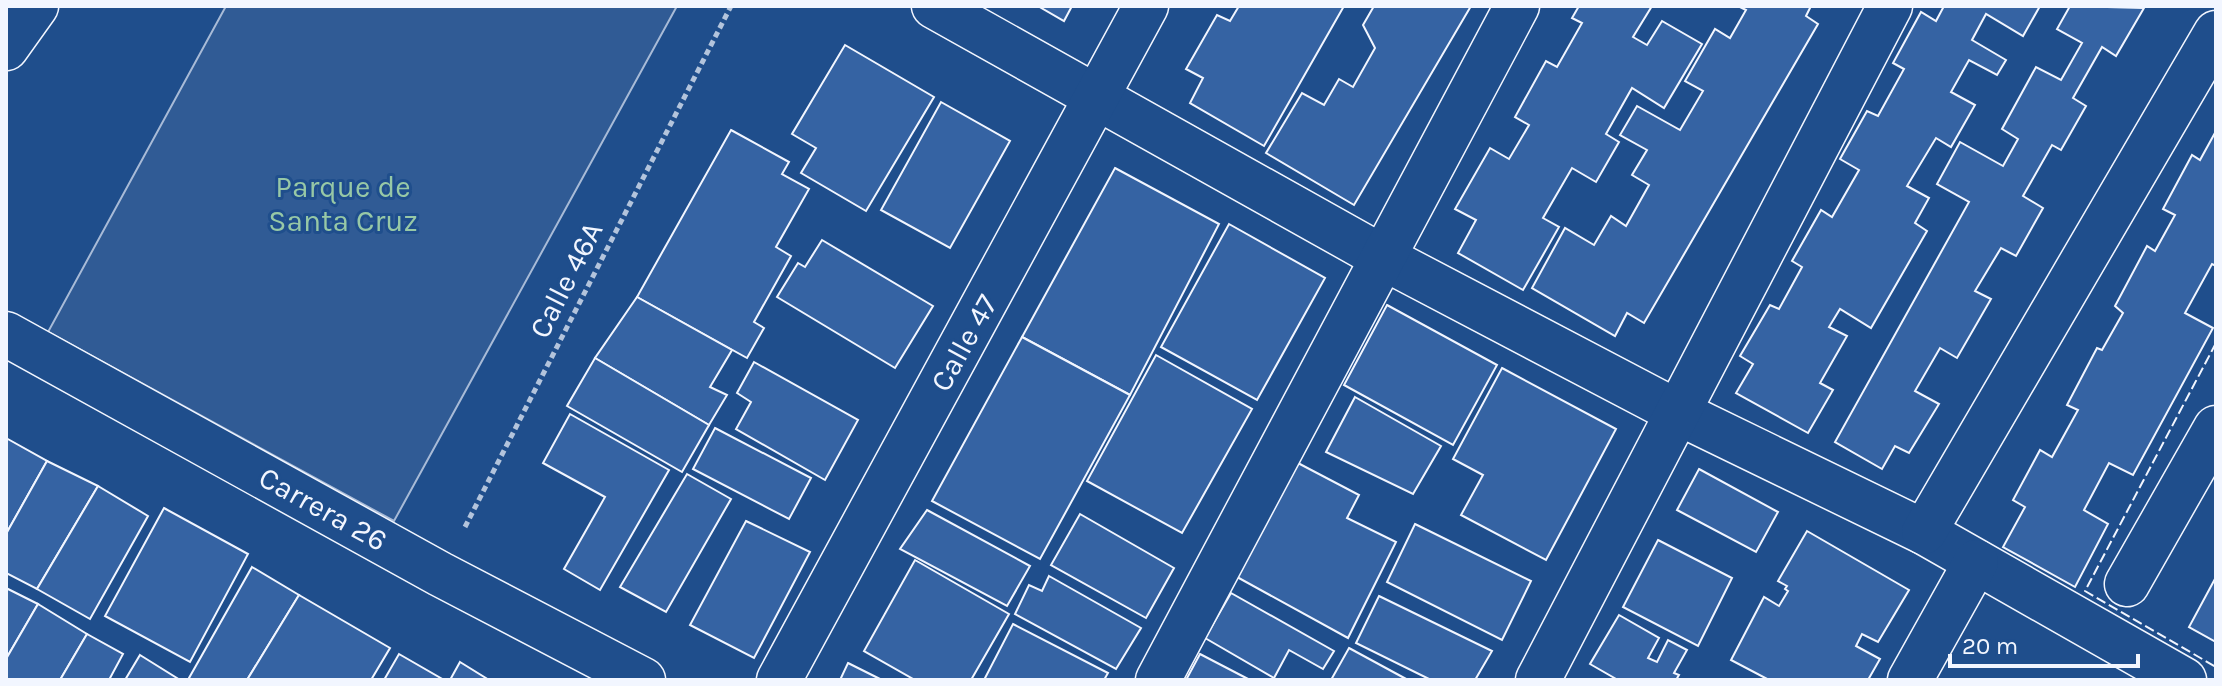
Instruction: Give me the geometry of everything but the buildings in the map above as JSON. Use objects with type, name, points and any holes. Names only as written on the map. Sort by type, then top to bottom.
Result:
[{"type":"street","points":[[6,48],[36,6]]},
{"type":"street","points":[[934,6],[1382,257],[1679,413],[1924,532],[2184,680]]},
{"type":"street","name":"Calle 47","points":[[779,680],[1146,6]]},
{"type":"street","points":[[1158,680],[1517,6]]},
{"type":"street","points":[[1538,680],[1890,6]]},
{"type":"street","points":[[1924,532],[2216,33]]},
{"type":"street","name":"Carrera 26","points":[[6,334],[440,574],[643,680]]},
{"type":"street","points":[[2127,584],[2216,428]]},
{"type":"street","points":[[1910,680],[1976,562]]},
{"type":"path","name":"Calle 46A","points":[[440,574],[731,6]]},
{"type":"shaded area","name":"Parque de Santa Cruz","points":[[226,6],[677,6],[394,521],[48,332]]},
{"type":"fence","points":[[2216,343],[2085,591],[2216,667]]}]
